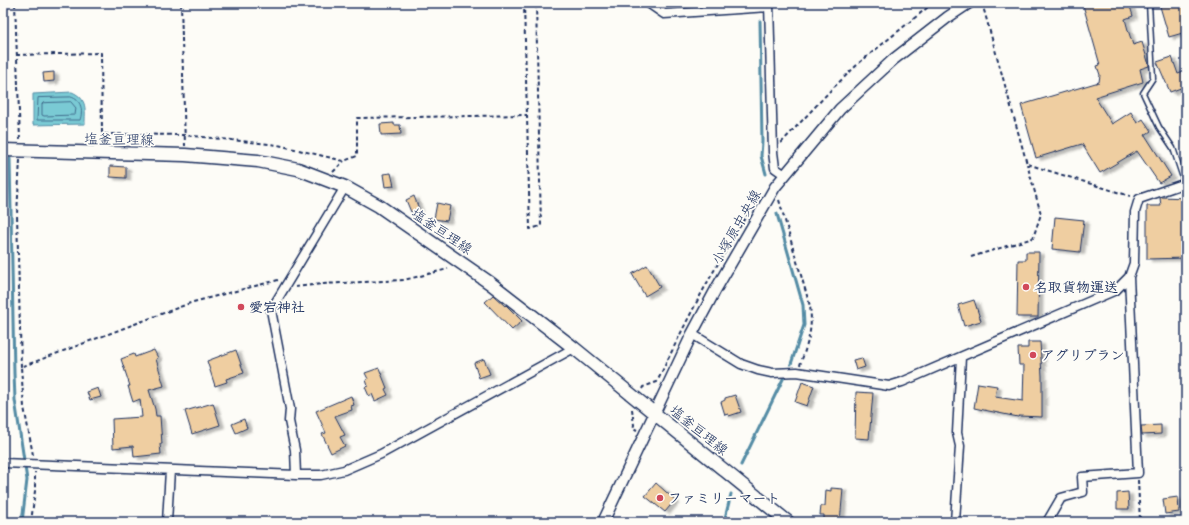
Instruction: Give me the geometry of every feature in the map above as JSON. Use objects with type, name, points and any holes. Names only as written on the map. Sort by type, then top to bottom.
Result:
[{"type":"main road","name":"塩釜亘理線","points":[[3,150],[185,155],[258,161],[298,169],[345,187],[378,206],[490,282],[574,348],[788,522]]},
{"type":"street","points":[[648,3],[664,14],[769,5],[773,152],[775,168],[785,175]]},
{"type":"street","name":"小塚原中央線","points":[[603,522],[692,334],[716,289],[775,187],[840,109],[894,59],[948,16],[968,3]]},
{"type":"street","points":[[1047,522],[1061,498],[1083,492],[1082,477],[1138,473],[1129,278],[1134,263],[1135,212],[1139,199],[1185,183]]},
{"type":"street","points":[[296,475],[295,450],[289,421],[290,409],[271,310],[345,187]]},
{"type":"street","points":[[692,334],[741,364],[758,370],[772,372],[797,372],[889,386],[902,382],[1116,290],[1129,278]]},
{"type":"street","points":[[3,463],[321,475],[344,470],[382,454],[574,348]]},
{"type":"street","points":[[955,522],[960,446],[957,433],[961,357]]},
{"type":"street","points":[[167,522],[170,470]]},
{"type":"lane","points":[[1149,3],[1153,78],[1143,93],[1159,127],[1172,148],[1185,183]]},
{"type":"path","points":[[15,3],[20,151],[17,214],[21,367],[24,407],[31,448],[35,491],[32,522]]},
{"type":"path","points":[[181,3],[185,155]]},
{"type":"path","points":[[524,3],[530,229],[541,226],[536,3]]},
{"type":"path","points":[[773,152],[830,91],[854,68],[933,3]]},
{"type":"path","points":[[971,257],[1033,238],[1041,214],[982,3]]},
{"type":"path","points":[[16,55],[101,53],[102,134],[184,135],[278,145],[344,161],[357,156],[357,118],[527,115]]},
{"type":"path","points":[[1027,164],[1139,199]]},
{"type":"path","points":[[775,187],[810,306],[812,320],[811,333],[797,372]]},
{"type":"path","points":[[284,288],[322,284],[404,280],[448,269]]},
{"type":"path","points":[[21,367],[193,302],[291,276]]},
{"type":"path","points":[[643,387],[652,385],[656,388]]},
{"type":"path","points":[[629,407],[632,410],[633,428]]},
{"type":"path","points":[[1138,473],[1140,522]]},
{"type":"water","points":[[72,92],[81,98],[83,102],[85,110],[85,124],[33,125],[33,94]]},
{"type":"building","points":[[1090,3],[1129,3],[1133,16],[1125,19],[1128,30],[1133,45],[1142,42],[1149,66],[1140,69],[1143,82],[1095,97],[1112,124],[1131,112],[1137,123],[1143,119],[1151,131],[1145,135],[1171,176],[1159,183],[1137,151],[1100,173],[1082,144],[1036,158],[1021,105],[1099,82],[1100,75],[1097,66],[1100,65],[1083,5]]},
{"type":"building","points":[[1159,3],[1186,3],[1186,32],[1169,37]]},
{"type":"building","points":[[1172,57],[1178,74],[1186,71],[1186,86],[1170,92],[1157,62]]},
{"type":"building","points":[[54,72],[54,81],[44,82],[43,73]]},
{"type":"building","points":[[394,123],[394,125],[400,125],[401,134],[381,135],[380,124]]},
{"type":"building","points":[[110,166],[126,167],[126,178],[110,177]]},
{"type":"building","points":[[391,173],[394,186],[385,187],[383,174]]},
{"type":"building","points":[[414,196],[419,209],[411,212],[406,200]]},
{"type":"building","points":[[1160,198],[1186,198],[1186,258],[1147,259],[1147,206],[1161,206]]},
{"type":"building","points":[[437,203],[450,206],[447,221],[434,219]]},
{"type":"building","points":[[1055,217],[1084,220],[1080,252],[1052,249]]},
{"type":"building","points":[[1026,252],[1039,252],[1038,317],[1017,317],[1018,260],[1026,260]]},
{"type":"building","points":[[647,265],[660,287],[645,296],[632,274]]},
{"type":"building","points":[[493,295],[505,306],[506,305],[522,321],[512,330],[485,302]]},
{"type":"building","points":[[974,300],[981,321],[964,326],[958,305]]},
{"type":"building","points":[[1028,342],[1040,342],[1042,417],[1018,417],[974,408],[978,383],[997,386],[995,397],[1023,401],[1024,365],[1019,365],[1018,348],[1028,348]]},
{"type":"building","points":[[154,350],[158,358],[156,359],[164,386],[149,390],[156,416],[160,416],[162,444],[160,444],[161,454],[134,457],[133,446],[113,448],[112,419],[142,417],[140,399],[133,402],[128,386],[130,386],[121,359],[134,354],[135,357]]},
{"type":"building","points":[[236,350],[244,373],[226,379],[227,382],[215,386],[207,361]]},
{"type":"building","points":[[862,358],[865,367],[856,370],[853,360]]},
{"type":"building","points":[[484,359],[490,374],[479,378],[474,363]]},
{"type":"building","points":[[379,368],[387,388],[385,389],[388,395],[375,401],[372,394],[369,396],[365,387],[368,386],[366,380],[368,379],[365,373]]},
{"type":"building","points":[[802,382],[814,386],[807,406],[795,402]]},
{"type":"building","points":[[98,388],[101,397],[90,400],[87,392]]},
{"type":"building","points":[[856,392],[873,393],[869,439],[855,438]]},
{"type":"building","points":[[735,395],[741,412],[729,416],[728,414],[725,415],[721,402],[725,400],[725,398]]},
{"type":"building","points":[[351,396],[354,405],[351,406],[352,410],[335,416],[345,435],[340,437],[345,446],[331,453],[322,434],[326,433],[316,411]]},
{"type":"building","points":[[213,403],[220,425],[192,434],[185,411]]},
{"type":"building","points":[[244,419],[247,428],[236,433],[232,424]]},
{"type":"building","points":[[1161,425],[1161,434],[1142,435],[1141,426]]},
{"type":"building","name":"ファミリーマート","points":[[656,483],[675,500],[665,512],[645,496]]},
{"type":"building","points":[[831,488],[843,489],[840,522],[824,522],[824,515],[820,515],[821,506],[825,506],[826,490],[831,491]]},
{"type":"building","points":[[1128,492],[1129,509],[1117,509],[1117,493]]},
{"type":"building","points":[[1178,497],[1179,512],[1165,514],[1163,499]]},
{"type":"waterway","points":[[760,21],[761,156],[766,174]]},
{"type":"waterway","points":[[10,159],[15,400],[27,480],[22,522]]},
{"type":"waterway","points":[[777,214],[803,305],[804,325],[791,364]]},
{"type":"waterway","points":[[741,465],[784,377]]},
{"type":"waterway","points":[[724,522],[731,494]]},
{"type":"place","name":"名取貨物運送","points":[[1026,287]]},
{"type":"place","name":"愛宕神社","points":[[241,307]]},
{"type":"place","name":"アグリプラン","points":[[1033,355]]},
{"type":"place","name":"ファミリーマート","points":[[660,498]]}]
